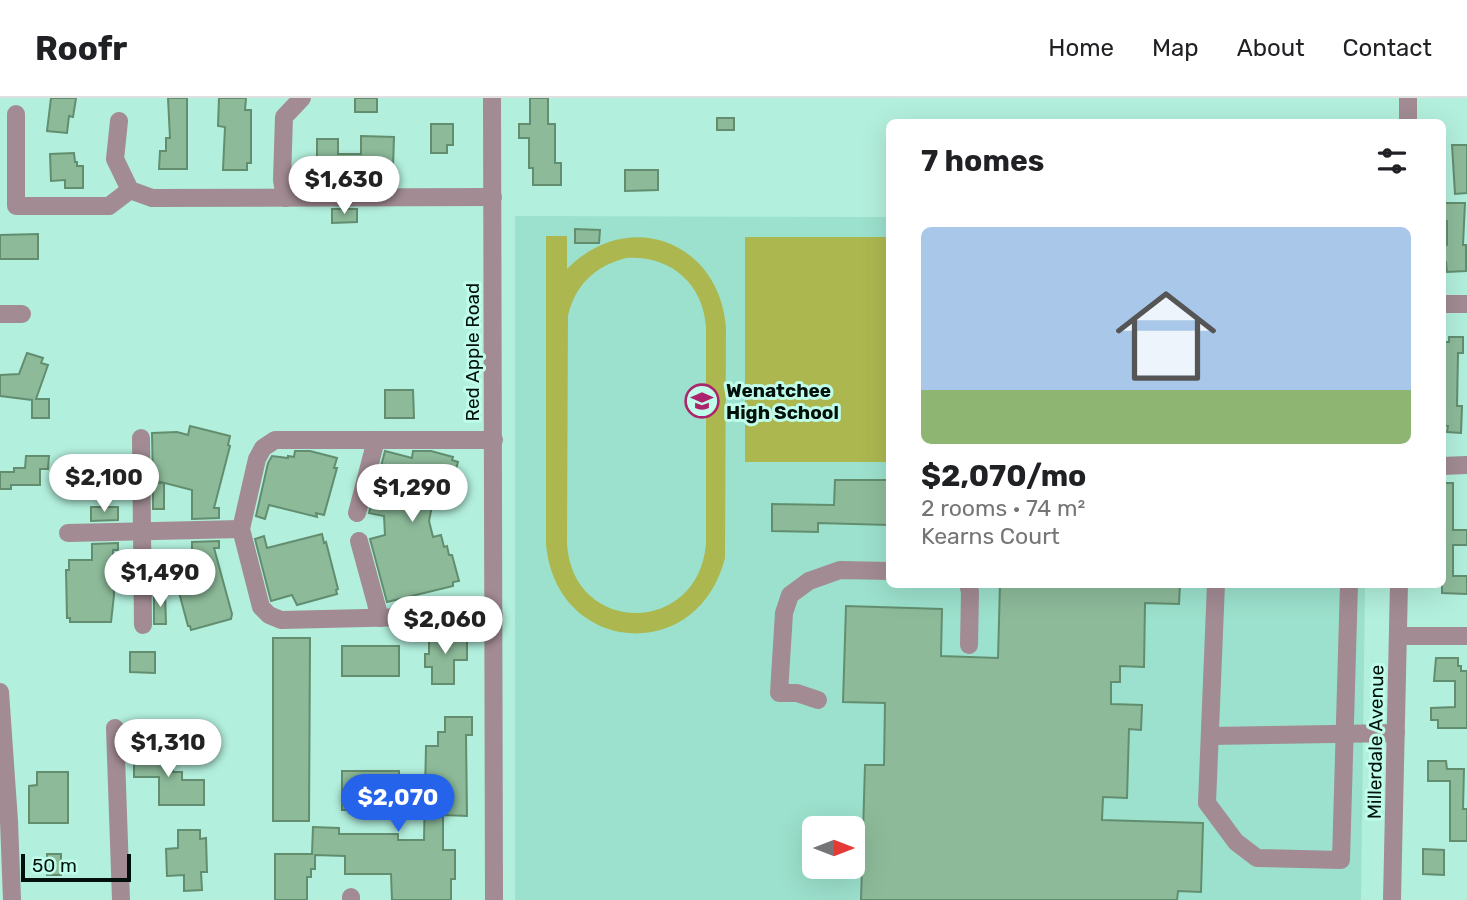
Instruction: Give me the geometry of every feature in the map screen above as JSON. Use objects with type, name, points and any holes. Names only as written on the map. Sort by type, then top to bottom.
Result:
[{"type":"street","points":[[285,198],[282,180],[284,117],[302,98]]},
{"type":"street","name":"Red Apple Road","points":[[492,98],[494,900]]},
{"type":"street","points":[[1408,98],[1408,119]]},
{"type":"street","points":[[16,114],[16,206],[108,206],[130,190]]},
{"type":"street","points":[[119,121],[115,159],[130,190],[152,198],[493,197]]},
{"type":"street","points":[[1446,304],[1467,304]]},
{"type":"street","points":[[0,314],[22,314]]},
{"type":"street","points":[[141,438],[143,625]]},
{"type":"street","points":[[494,440],[275,440],[263,448],[257,459],[241,529],[261,607],[269,615],[281,620],[494,615]]},
{"type":"street","points":[[357,513],[376,440]]},
{"type":"street","points":[[1446,466],[1467,466]]},
{"type":"street","points":[[61,484],[142,483]]},
{"type":"street","points":[[68,533],[241,529]]},
{"type":"street","points":[[359,541],[380,618]]},
{"type":"street","points":[[818,700],[797,693],[779,693],[784,613],[790,595],[809,581],[840,570],[886,571]]},
{"type":"street","points":[[969,588],[969,645]]},
{"type":"street","points":[[1216,588],[1207,803],[1236,842],[1257,858],[1341,860],[1349,588]]},
{"type":"street","name":"Millerdale Avenue","points":[[1392,900],[1399,588]]},
{"type":"street","points":[[1398,636],[1467,636]]},
{"type":"street","points":[[0,692],[9,811],[12,900]]},
{"type":"street","points":[[115,728],[121,900]]},
{"type":"street","points":[[1210,736],[1396,733]]},
{"type":"shaded area","name":"Wenatchee High School","points":[[515,216],[886,217],[886,588],[1365,588],[1361,900],[515,900]]},
{"type":"green space","points":[[546,236],[567,236],[567,269],[591,250],[617,240],[642,237],[667,242],[689,255],[707,273],[720,297],[726,327],[725,558],[710,593],[687,617],[659,630],[629,633],[600,626],[574,608],[555,581],[546,544]],"holes":[[[626,258],[657,261],[681,275],[691,285],[704,311],[706,544],[698,574],[682,596],[660,609],[636,613],[612,609],[590,596],[574,574],[567,544],[568,316],[576,295],[588,278],[615,262]]]},
{"type":"green space","points":[[745,237],[886,237],[886,462],[745,462]]},
{"type":"building","points":[[51,98],[76,98],[73,117],[69,116],[67,133],[47,131]]},
{"type":"building","points":[[168,98],[187,98],[187,169],[159,169],[160,151],[166,151],[166,138],[170,138]]},
{"type":"building","points":[[219,98],[246,98],[245,110],[251,110],[251,163],[247,163],[247,170],[223,170],[225,127],[218,126]]},
{"type":"building","points":[[355,98],[377,98],[377,112],[355,112]]},
{"type":"building","points":[[530,98],[548,98],[548,124],[555,124],[555,163],[561,163],[561,185],[533,185],[533,168],[529,168],[529,138],[519,138],[519,124],[530,124]]},
{"type":"building","points":[[717,118],[734,118],[734,130],[717,130]]},
{"type":"building","points":[[431,124],[453,124],[453,145],[447,145],[447,153],[431,153]]},
{"type":"building","points":[[361,136],[394,137],[393,168],[317,172],[317,139],[338,139],[338,154],[361,154]]},
{"type":"building","points":[[1452,145],[1467,145],[1467,193],[1455,194]]},
{"type":"building","points":[[74,153],[77,166],[83,166],[83,188],[65,188],[65,180],[51,181],[50,154]]},
{"type":"building","points":[[625,170],[658,170],[658,190],[625,191]]},
{"type":"building","points":[[1446,203],[1465,203],[1463,245],[1466,245],[1466,271],[1447,272]]},
{"type":"building","points":[[332,209],[357,209],[357,222],[332,223]]},
{"type":"building","points":[[575,229],[600,230],[599,243],[575,243]]},
{"type":"building","points":[[38,234],[38,259],[0,259],[0,235]]},
{"type":"building","points":[[1449,337],[1463,337],[1463,353],[1458,353],[1457,406],[1462,406],[1461,433],[1447,432],[1446,426],[1446,342],[1449,342]]},
{"type":"building","points":[[27,353],[43,358],[41,363],[48,365],[36,399],[49,399],[49,418],[32,418],[32,400],[0,396],[0,375],[19,374]]},
{"type":"building","points":[[385,390],[413,390],[414,418],[385,418]]},
{"type":"building","points":[[190,426],[230,436],[230,446],[214,508],[219,508],[219,518],[192,519],[192,490],[153,480],[152,433],[177,432],[188,435]]},
{"type":"building","points":[[295,451],[310,451],[337,458],[334,468],[337,468],[324,515],[316,513],[317,517],[269,505],[265,519],[256,516],[272,456],[294,457]]},
{"type":"building","points":[[385,451],[412,458],[413,451],[431,451],[453,457],[452,460],[458,462],[451,488],[446,497],[443,496],[440,508],[432,506],[429,521],[433,537],[441,535],[444,547],[447,546],[449,555],[452,555],[459,581],[453,582],[453,586],[387,602],[370,539],[385,535],[384,516],[369,513]]},
{"type":"building","points":[[26,456],[49,456],[48,469],[40,469],[40,485],[11,485],[11,489],[0,489],[0,472],[14,472],[14,468],[25,468]]},
{"type":"building","points":[[835,480],[886,480],[886,525],[818,523],[818,532],[772,531],[772,504],[834,505]]},
{"type":"building","points":[[153,483],[164,483],[164,509],[153,509]]},
{"type":"building","points":[[1446,483],[1453,483],[1453,530],[1467,530],[1467,545],[1453,545],[1453,576],[1467,576],[1467,594],[1442,593],[1442,588],[1446,588]]},
{"type":"building","points":[[91,507],[118,507],[118,520],[91,521]]},
{"type":"building","points":[[322,534],[338,589],[337,594],[297,605],[292,595],[271,601],[255,539],[264,536],[267,548]]},
{"type":"building","points":[[219,541],[219,548],[214,548],[232,614],[231,619],[191,630],[173,570],[192,565],[192,542]]},
{"type":"building","points":[[118,543],[118,550],[113,550],[114,595],[111,622],[70,622],[70,618],[67,618],[66,570],[69,570],[69,560],[92,560],[92,544]]},
{"type":"building","points":[[1000,588],[1180,588],[1179,604],[1145,603],[1144,667],[1120,666],[1120,682],[1111,682],[1111,704],[1142,705],[1141,730],[1129,729],[1127,798],[1103,797],[1102,820],[1203,823],[1201,892],[1178,891],[1177,900],[861,900],[862,879],[865,879],[865,765],[884,765],[885,703],[843,702],[846,606],[942,609],[941,656],[998,658]]},
{"type":"building","points":[[154,594],[165,594],[166,624],[154,624]]},
{"type":"building","points":[[429,635],[467,635],[467,660],[454,660],[454,684],[432,684],[432,667],[425,667],[425,654],[429,654]]},
{"type":"building","points":[[273,638],[310,638],[309,821],[273,821]]},
{"type":"building","points":[[342,646],[399,646],[399,676],[342,676]]},
{"type":"building","points":[[130,652],[155,652],[155,673],[130,672]]},
{"type":"building","points":[[1436,658],[1458,658],[1461,671],[1467,671],[1467,728],[1438,728],[1438,720],[1431,720],[1431,708],[1455,707],[1455,681],[1434,681]]},
{"type":"building","points":[[445,717],[472,717],[472,735],[466,735],[467,816],[443,815],[443,850],[455,850],[455,879],[451,879],[451,900],[392,900],[391,874],[345,874],[345,856],[315,855],[315,869],[311,869],[311,877],[307,877],[307,900],[275,900],[275,854],[312,854],[313,827],[339,828],[339,834],[398,834],[398,840],[424,840],[426,746],[438,746],[438,732],[445,732]]},
{"type":"building","points":[[141,744],[157,744],[157,759],[173,759],[173,772],[182,772],[182,780],[204,780],[204,805],[159,805],[159,777],[134,777],[134,759],[141,759]]},
{"type":"building","points":[[1428,761],[1446,761],[1447,769],[1464,769],[1463,809],[1467,809],[1467,841],[1450,841],[1450,781],[1428,781]]},
{"type":"building","points":[[342,771],[399,771],[399,810],[342,810]]},
{"type":"building","points":[[37,772],[68,772],[68,823],[29,823],[29,786],[37,785]]},
{"type":"building","points":[[178,830],[200,830],[200,839],[206,838],[207,872],[201,872],[202,890],[184,891],[184,875],[167,876],[166,849],[178,848]]},
{"type":"building","points":[[1423,849],[1444,850],[1444,875],[1423,874]]},
{"type":"building","points":[[47,854],[61,854],[61,875],[47,875]]},
{"type":"place","name":"Wenatchee High School","points":[[702,401]]}]
